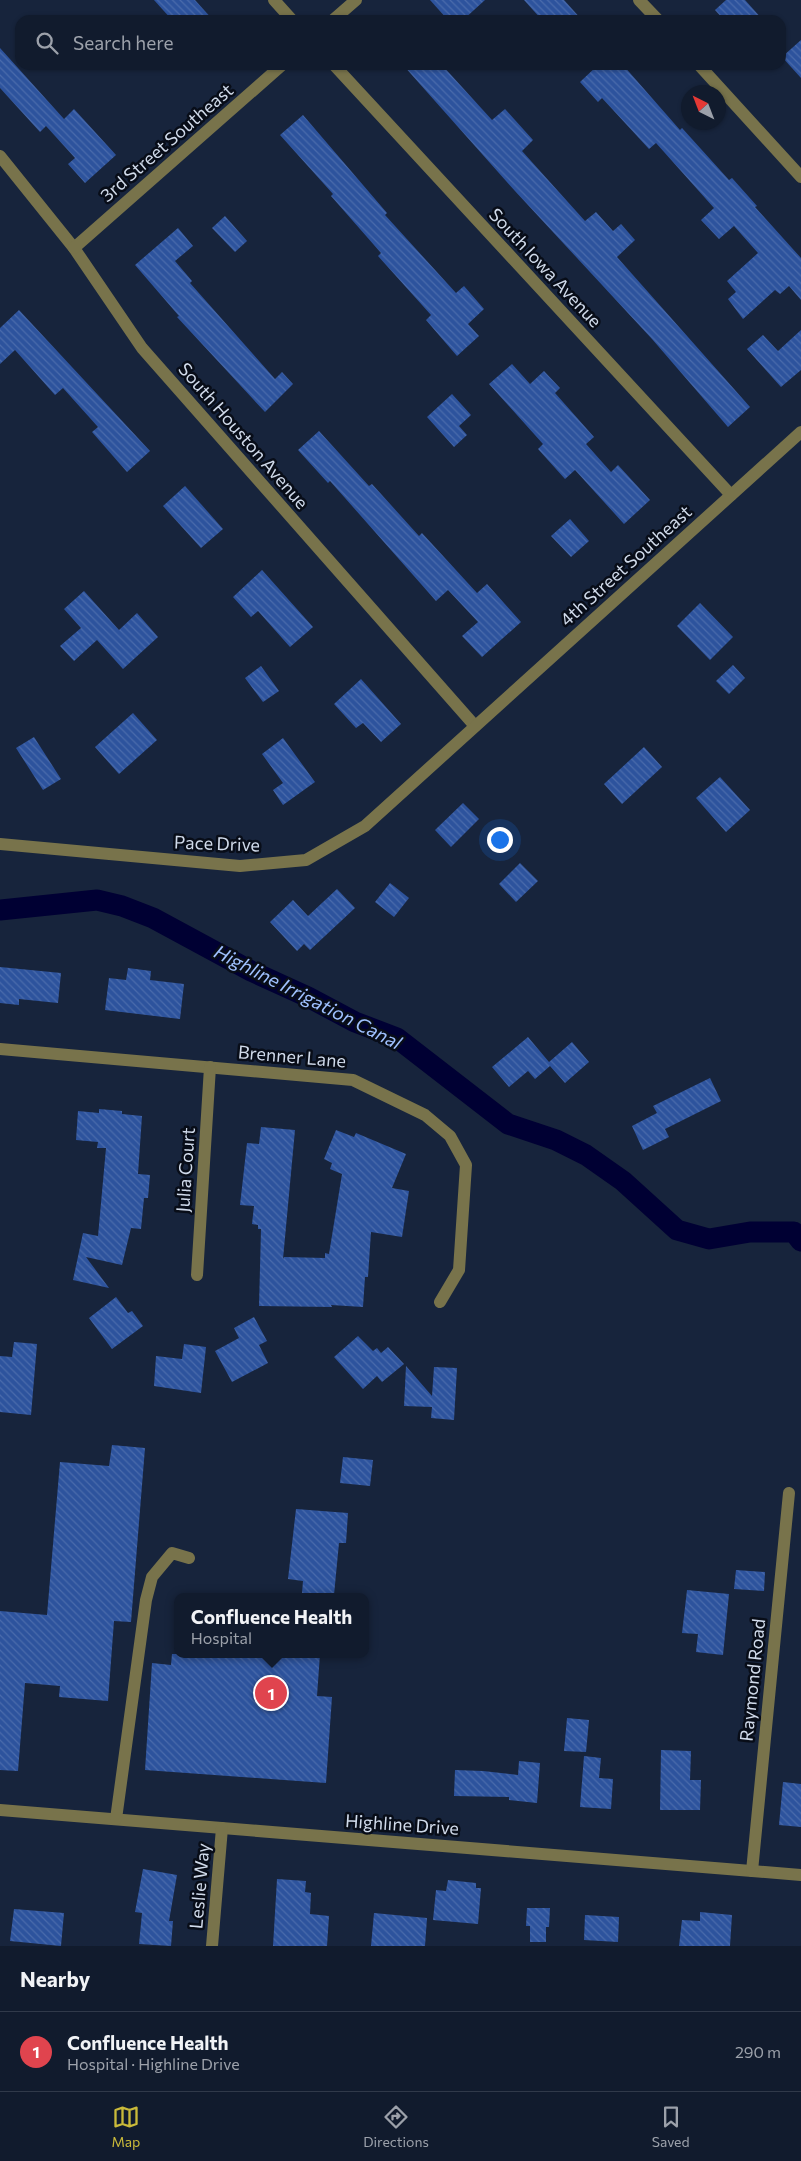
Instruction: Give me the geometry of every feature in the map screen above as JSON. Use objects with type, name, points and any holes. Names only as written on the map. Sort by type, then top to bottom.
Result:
[{"type":"street","points":[[274,0],[288,15]]},
{"type":"street","points":[[339,15],[356,0]]},
{"type":"street","points":[[640,0],[654,15]]},
{"type":"street","name":"3rd Street Southeast","points":[[74,248],[276,70]]},
{"type":"street","name":"South Iowa Avenue","points":[[339,70],[731,495]]},
{"type":"street","points":[[704,70],[801,178]]},
{"type":"street","name":"South Houston Avenue","points":[[0,156],[74,248],[142,348],[475,726]]},
{"type":"street","name":"4th Street Southeast","points":[[475,726],[801,432]]},
{"type":"street","name":"Pace Drive","points":[[0,844],[240,866],[306,860],[365,826],[475,726]]},
{"type":"street","name":"Brenner Lane","points":[[0,1049],[353,1080],[425,1115],[450,1136],[466,1165],[459,1270],[440,1302]]},
{"type":"street","name":"Julia Court","points":[[197,1275],[210,1067]]},
{"type":"street","name":"Raymond Road","points":[[752,1871],[790,1493]]},
{"type":"street","points":[[116,1819],[146,1600],[152,1578],[172,1554],[189,1558]]},
{"type":"street","name":"Highline Drive","points":[[0,1810],[801,1875]]},
{"type":"street","name":"Leslie Way","points":[[212,1946],[222,1828]]},
{"type":"building","points":[[154,0],[195,0],[208,15],[168,15]]},
{"type":"building","points":[[430,0],[485,0],[468,15],[444,15]]},
{"type":"building","points":[[524,0],[564,0],[578,15],[538,15]]},
{"type":"building","points":[[726,0],[745,0],[758,15],[720,15],[715,10]]},
{"type":"building","points":[[801,40],[801,78],[786,61],[786,53]]},
{"type":"building","points":[[0,48],[15,65],[15,70],[20,70],[64,119],[74,109],[116,155],[85,183],[68,164],[75,158],[46,126],[40,132],[0,88]]},
{"type":"building","points":[[407,70],[447,70],[492,120],[505,109],[533,140],[522,151],[585,221],[596,212],[613,231],[621,224],[635,240],[617,257],[750,407],[728,427],[652,339],[515,191]]},
{"type":"building","points":[[593,70],[627,70],[680,130],[684,130],[729,180],[732,178],[757,206],[755,207],[801,258],[801,300],[789,286],[780,294],[775,290],[743,319],[728,299],[736,292],[727,281],[758,253],[734,226],[719,239],[701,220],[714,208],[656,143],[649,149],[602,98],[598,102],[580,82]]},
{"type":"building","points":[[303,115],[387,213],[385,215],[456,293],[464,286],[484,309],[468,324],[479,336],[457,356],[426,320],[431,315],[378,256],[381,253],[331,196],[333,194],[280,135]]},
{"type":"building","points":[[225,216],[247,241],[235,252],[212,228]]},
{"type":"building","points":[[178,228],[193,246],[175,261],[192,281],[190,283],[275,379],[282,372],[293,384],[265,412],[177,317],[179,316],[135,265]]},
{"type":"building","points":[[19,310],[150,451],[127,472],[92,432],[98,427],[63,388],[55,395],[15,350],[0,364],[0,328]]},
{"type":"building","points":[[801,330],[801,370],[781,387],[747,349],[763,335],[778,351]]},
{"type":"building","points":[[512,364],[530,384],[544,371],[560,388],[555,393],[594,437],[586,444],[611,472],[618,465],[650,500],[624,524],[575,470],[565,479],[538,449],[543,444],[489,384]]},
{"type":"building","points":[[452,394],[471,415],[459,426],[467,435],[454,447],[427,417]]},
{"type":"building","points":[[319,431],[369,486],[372,484],[419,536],[422,533],[477,593],[487,584],[521,622],[482,657],[462,636],[478,622],[448,590],[436,601],[330,481],[328,483],[298,450]]},
{"type":"building","points":[[185,486],[223,529],[201,548],[163,506]]},
{"type":"building","points":[[570,519],[589,541],[571,557],[551,536]]},
{"type":"building","points":[[262,570],[313,627],[290,647],[258,611],[251,617],[233,597]]},
{"type":"building","points":[[84,591],[119,630],[137,613],[158,637],[123,669],[97,640],[74,661],[60,646],[81,628],[64,609]]},
{"type":"building","points":[[700,603],[733,637],[710,660],[677,626]]},
{"type":"building","points":[[733,665],[745,678],[729,694],[716,681]]},
{"type":"building","points":[[261,666],[279,691],[263,702],[245,678]]},
{"type":"building","points":[[361,679],[401,724],[381,742],[363,723],[356,728],[334,704]]},
{"type":"building","points":[[133,713],[157,740],[119,774],[95,747]]},
{"type":"building","points":[[34,737],[61,779],[43,790],[16,748]]},
{"type":"building","points":[[283,738],[315,782],[283,805],[273,790],[283,783],[262,754]]},
{"type":"building","points":[[644,747],[662,767],[622,804],[604,784]]},
{"type":"building","points":[[720,777],[750,810],[726,832],[696,798]]},
{"type":"building","points":[[463,803],[479,819],[451,847],[435,830]]},
{"type":"building","points":[[520,863],[538,881],[516,902],[499,884]]},
{"type":"building","points":[[390,883],[409,898],[394,917],[375,902]]},
{"type":"building","points":[[337,889],[355,908],[310,950],[304,944],[297,951],[270,922],[293,900],[308,916]]},
{"type":"building","points":[[0,967],[61,973],[58,1003],[19,999],[19,1005],[0,1003]]},
{"type":"building","points":[[128,968],[151,971],[150,980],[184,984],[180,1019],[105,1010],[109,978],[126,980]]},
{"type":"building","points":[[528,1037],[549,1062],[572,1042],[589,1062],[565,1083],[550,1066],[535,1079],[528,1071],[509,1087],[492,1067]]},
{"type":"building","points":[[710,1078],[721,1101],[665,1129],[669,1137],[643,1150],[632,1126],[657,1113],[653,1106]]},
{"type":"building","points":[[99,1109],[122,1111],[122,1114],[142,1116],[138,1174],[150,1175],[148,1198],[144,1198],[141,1229],[131,1228],[122,1265],[86,1257],[109,1288],[73,1280],[83,1233],[98,1236],[106,1148],[97,1148],[98,1142],[76,1140],[78,1111],[99,1113]]},
{"type":"building","points":[[261,1127],[295,1130],[283,1259],[284,1257],[325,1258],[325,1253],[329,1254],[342,1174],[330,1169],[332,1163],[324,1159],[336,1130],[354,1137],[356,1133],[406,1154],[392,1188],[409,1191],[402,1237],[371,1232],[368,1277],[365,1277],[363,1307],[331,1305],[332,1307],[259,1306],[261,1229],[258,1229],[258,1225],[252,1224],[254,1206],[240,1205],[247,1143],[259,1144]]},
{"type":"building","points":[[116,1297],[128,1313],[132,1311],[143,1326],[112,1349],[89,1318]]},
{"type":"building","points":[[254,1317],[267,1341],[259,1345],[268,1363],[232,1382],[215,1351],[239,1338],[234,1328]]},
{"type":"building","points":[[358,1336],[373,1351],[377,1348],[381,1353],[388,1347],[404,1364],[382,1382],[377,1376],[363,1389],[334,1357]]},
{"type":"building","points":[[14,1342],[37,1344],[31,1415],[0,1412],[0,1356],[12,1357]]},
{"type":"building","points":[[184,1344],[206,1347],[201,1393],[154,1386],[156,1356],[182,1359]]},
{"type":"building","points":[[406,1366],[432,1396],[434,1367],[457,1368],[454,1420],[431,1418],[432,1407],[404,1406]]},
{"type":"building","points":[[112,1445],[145,1448],[131,1622],[114,1621],[108,1701],[59,1697],[60,1686],[25,1683],[18,1771],[0,1770],[0,1611],[47,1615],[60,1462],[109,1466]]},
{"type":"building","points":[[343,1457],[373,1460],[370,1486],[340,1483]]},
{"type":"building","points":[[296,1509],[348,1513],[346,1543],[339,1543],[334,1593],[302,1593],[303,1581],[288,1579]]},
{"type":"building","points":[[736,1570],[765,1572],[764,1591],[734,1589]]},
{"type":"building","points":[[687,1590],[729,1594],[723,1655],[696,1652],[698,1634],[682,1633]]},
{"type":"building","points":[[172,1654],[174,1654],[174,1658],[320,1658],[317,1696],[332,1697],[326,1783],[145,1770],[152,1663],[171,1665]]},
{"type":"building","points":[[567,1718],[589,1720],[586,1752],[564,1751]]},
{"type":"building","points":[[661,1750],[691,1751],[690,1780],[701,1780],[700,1810],[660,1810]]},
{"type":"building","points":[[584,1756],[601,1758],[599,1778],[613,1779],[611,1809],[580,1807]]},
{"type":"building","points":[[519,1761],[540,1763],[537,1803],[509,1800],[509,1797],[454,1796],[455,1770],[518,1775]]},
{"type":"building","points":[[783,1782],[801,1784],[801,1827],[779,1825]]},
{"type":"building","points":[[143,1869],[177,1875],[169,1921],[173,1921],[171,1946],[139,1944],[142,1913],[135,1912]]},
{"type":"building","points":[[277,1879],[306,1881],[305,1892],[311,1893],[310,1914],[329,1916],[327,1946],[273,1946]]},
{"type":"building","points":[[448,1880],[476,1883],[476,1888],[481,1888],[478,1924],[433,1920],[436,1890],[446,1891]]},
{"type":"building","points":[[527,1908],[550,1908],[549,1927],[546,1927],[546,1942],[530,1942],[530,1926],[526,1926]]},
{"type":"building","points":[[14,1909],[64,1913],[61,1946],[10,1941]]},
{"type":"building","points":[[700,1912],[732,1915],[730,1946],[679,1946],[682,1920],[700,1921]]},
{"type":"building","points":[[374,1913],[427,1918],[425,1946],[371,1946]]},
{"type":"building","points":[[585,1915],[619,1917],[618,1942],[584,1940]]},
{"type":"waterway","name":"Highline Irrigation Canal","points":[[0,910],[97,900],[122,906],[153,918],[251,971],[308,997],[355,1022],[397,1038],[508,1124],[556,1140],[586,1155],[623,1181],[677,1230],[709,1239],[750,1232],[794,1232],[801,1241]]},
{"type":"place","name":"Confluence Health","points":[[271,1693]]}]
